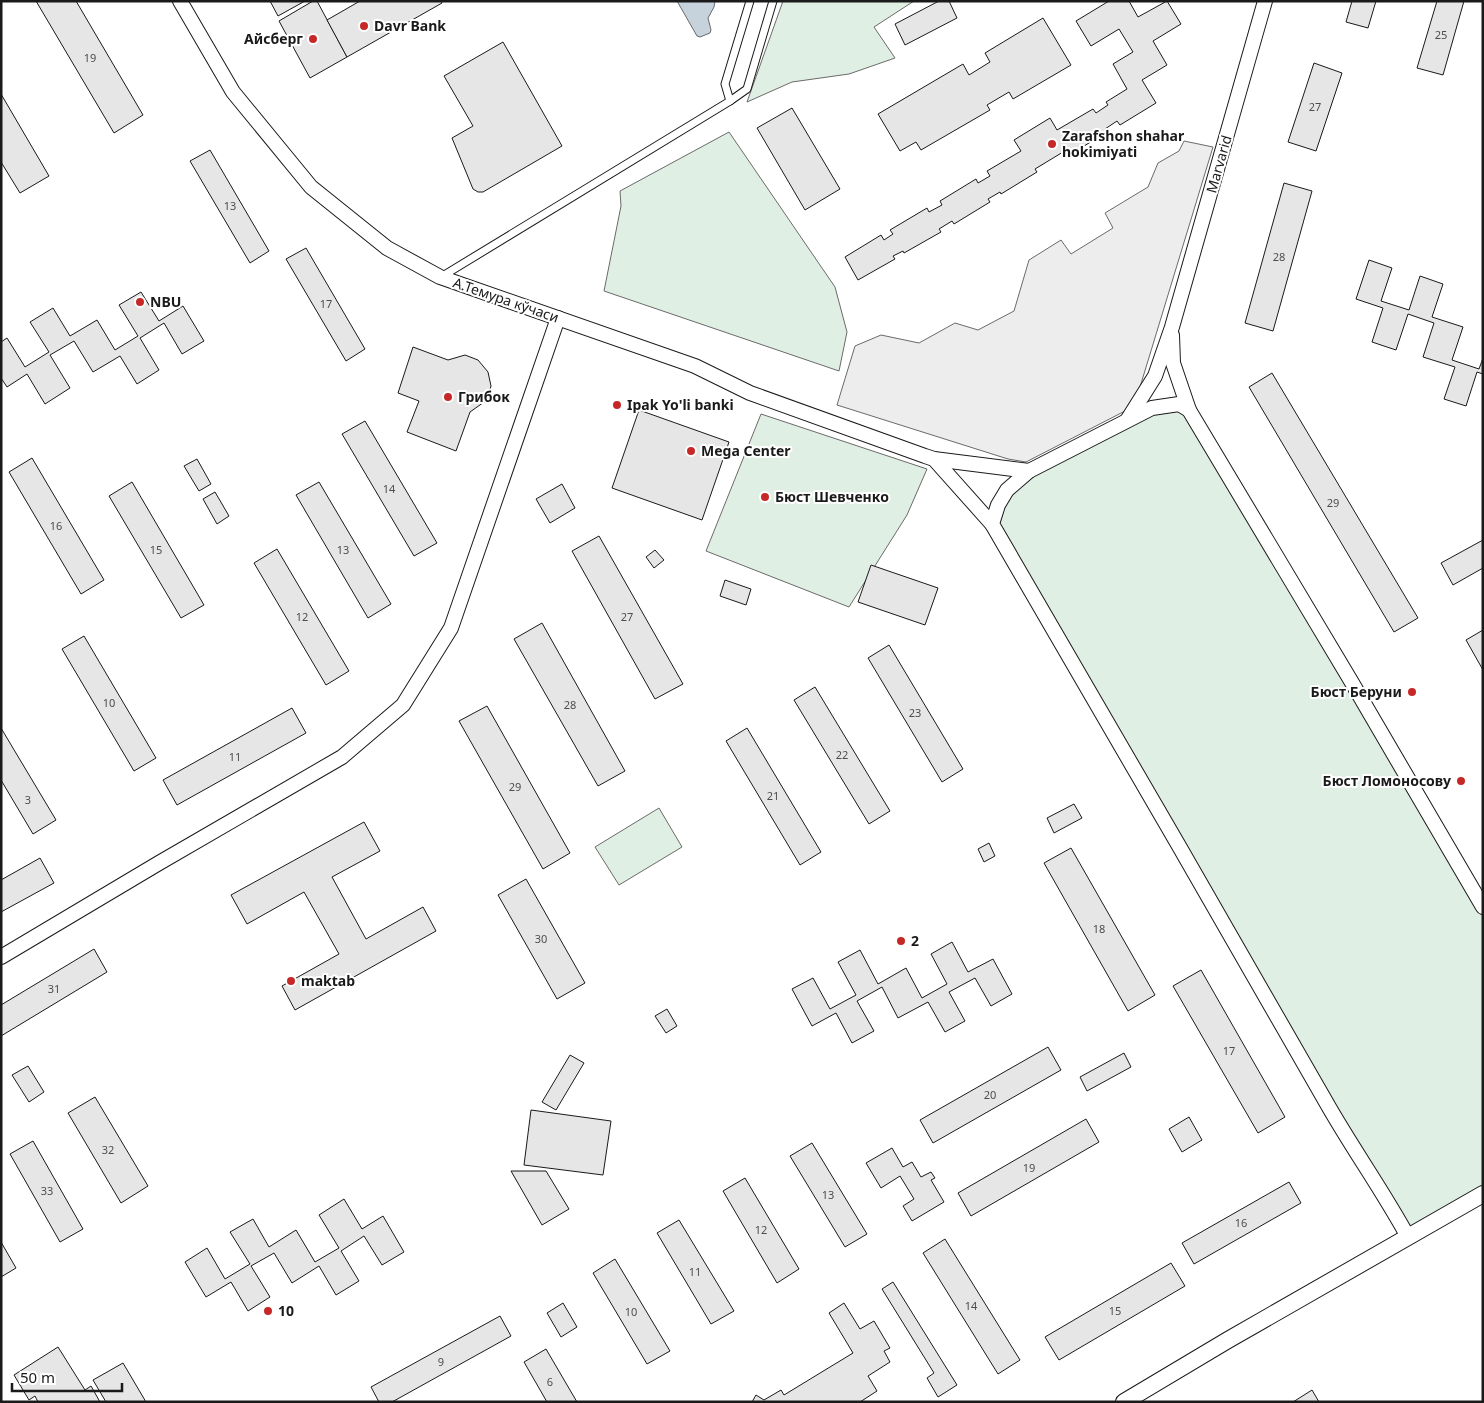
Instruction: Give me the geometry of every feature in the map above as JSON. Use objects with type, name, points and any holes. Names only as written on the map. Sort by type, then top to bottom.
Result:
[{"type":"street","name":"А.Темура кўчаси","points":[[180,1],[233,92],[311,187],[388,248],[440,277],[695,366],[750,393],[934,459],[1029,471]]},
{"type":"street","name":"Marvarid","points":[[1172,327],[1265,1]]},
{"type":"street","points":[[1,957],[159,863],[342,758],[403,705],[451,628],[558,318]]},
{"type":"street","points":[[1172,327],[1173,363],[1188,410],[1346,672],[1483,907]]},
{"type":"street","points":[[1127,420],[1155,376],[1172,327]]},
{"type":"street","points":[[992,524],[998,505],[1007,490],[1029,471],[1152,408],[1179,404],[1188,410]]},
{"type":"street","points":[[934,459],[992,524],[1082,677],[1338,1124],[1391,1205],[1408,1236]]},
{"type":"street","points":[[1124,1402],[1483,1194]]},
{"type":"lane","points":[[730,101],[725,84],[750,1]]},
{"type":"lane","points":[[440,277],[747,89],[773,1]]},
{"type":"green space","points":[[783,1],[914,1],[874,27],[895,58],[849,74],[792,82],[747,102]]},
{"type":"green space","points":[[729,132],[835,287],[847,332],[839,371],[604,291],[621,206],[620,191]]},
{"type":"green space","points":[[1179,404],[1483,907],[1483,1194],[1408,1237],[992,524],[1007,490],[1127,420]]},
{"type":"green space","points":[[761,414],[927,469],[907,515],[849,607],[706,551]]},
{"type":"green space","points":[[659,808],[682,847],[619,885],[595,847]]},
{"type":"shaded area","points":[[677,1],[715,1],[708,18],[710,33],[700,37],[697,36]]},
{"type":"shaded area","points":[[1184,141],[1213,147],[1140,387],[1125,411],[1026,462],[1008,459],[837,405],[855,346],[881,335],[919,343],[955,323],[978,330],[1014,311],[1029,260],[1061,240],[1071,254],[1113,228],[1105,213],[1148,187],[1158,163],[1179,151]]},
{"type":"building","points":[[36,1],[76,1],[143,115],[114,133]]},
{"type":"building","points":[[270,1],[305,1],[278,16]]},
{"type":"building","name":"Айсберг","points":[[313,1],[317,1],[347,57],[310,78],[279,21]]},
{"type":"building","points":[[360,1],[441,1],[442,3],[347,57],[327,20]]},
{"type":"building","points":[[939,1],[949,1],[957,18],[905,45],[895,24]]},
{"type":"building","name":"Zarafshon shahar hokimiyati","points":[[1109,1],[1129,1],[1138,17],[1167,1],[1181,24],[1153,41],[1167,65],[1142,80],[1156,103],[1120,125],[1117,121],[1105,129],[1107,132],[1071,154],[1068,149],[1035,169],[1037,172],[1001,194],[1000,192],[988,199],[990,202],[954,224],[952,221],[939,229],[941,232],[904,253],[903,251],[893,256],[895,259],[858,280],[845,257],[881,235],[884,240],[893,234],[890,230],[927,208],[929,212],[942,205],[940,201],[976,179],[978,183],[990,176],[987,171],[1021,151],[1014,140],[1050,118],[1057,130],[1093,109],[1096,113],[1108,105],[1106,102],[1127,89],[1113,64],[1133,52],[1119,29],[1091,46],[1076,21]]},
{"type":"building","points":[[1352,1],[1376,1],[1368,28],[1346,22]]},
{"type":"building","points":[[1437,1],[1464,1],[1443,75],[1417,68]]},
{"type":"building","points":[[1043,18],[1071,65],[1013,99],[1009,92],[987,105],[990,110],[921,150],[916,142],[900,151],[878,114],[963,64],[969,75],[990,62],[985,53]]},
{"type":"building","points":[[503,42],[562,146],[483,192],[478,192],[473,189],[452,138],[473,126],[444,76]]},
{"type":"building","points":[[1314,63],[1342,73],[1316,151],[1288,142]]},
{"type":"building","points":[[1,94],[49,176],[20,193],[1,162]]},
{"type":"building","points":[[792,108],[840,189],[805,210],[757,128]]},
{"type":"building","points":[[210,150],[269,251],[250,263],[190,161]]},
{"type":"building","points":[[1284,183],[1312,191],[1273,331],[1245,323]]},
{"type":"building","points":[[306,248],[365,349],[346,361],[286,259]]},
{"type":"building","points":[[1369,260],[1392,268],[1381,301],[1409,310],[1420,276],[1443,284],[1432,317],[1463,327],[1452,360],[1479,369],[1483,358],[1483,374],[1477,372],[1466,406],[1444,399],[1455,367],[1423,357],[1434,323],[1408,314],[1396,350],[1372,342],[1383,308],[1356,299]]},
{"type":"building","points":[[141,292],[159,321],[183,306],[204,341],[182,354],[164,323],[140,338],[159,370],[137,384],[120,356],[93,372],[74,341],[50,355],[70,388],[45,404],[27,374],[7,387],[1,378],[1,342],[7,338],[25,367],[49,352],[30,322],[53,308],[70,336],[97,320],[115,350],[138,336],[119,305]]},
{"type":"building","name":"Грибок","points":[[413,347],[448,360],[465,355],[478,360],[488,372],[491,386],[487,400],[470,412],[456,451],[407,432],[419,401],[398,393]]},
{"type":"building","points":[[1272,373],[1418,618],[1394,632],[1249,387]]},
{"type":"building","points":[[639,410],[729,442],[702,520],[612,488]]},
{"type":"building","points":[[365,421],[437,543],[414,556],[342,434]]},
{"type":"building","points":[[32,458],[104,580],[81,594],[9,472]]},
{"type":"building","points":[[197,459],[211,484],[199,491],[184,466]]},
{"type":"building","points":[[132,482],[204,605],[181,618],[109,496]]},
{"type":"building","points":[[319,482],[391,604],[368,618],[296,495]]},
{"type":"building","points":[[562,484],[575,508],[550,523],[536,499]]},
{"type":"building","points":[[215,492],[229,516],[217,524],[203,499]]},
{"type":"building","points":[[599,536],[683,684],[655,699],[572,551]]},
{"type":"building","points":[[1483,540],[1483,568],[1453,585],[1441,563]]},
{"type":"building","points":[[277,549],[349,671],[326,685],[254,563]]},
{"type":"building","points":[[655,550],[664,560],[654,568],[646,557]]},
{"type":"building","points":[[871,565],[938,588],[925,625],[858,602]]},
{"type":"building","points":[[725,580],[751,589],[746,605],[720,596]]},
{"type":"building","points":[[542,623],[625,771],[598,786],[514,639]]},
{"type":"building","points":[[1483,630],[1483,670],[1466,640]]},
{"type":"building","points":[[84,636],[156,758],[134,771],[62,649]]},
{"type":"building","points":[[889,645],[963,769],[942,782],[868,658]]},
{"type":"building","points":[[815,687],[890,811],[869,824],[794,700]]},
{"type":"building","points":[[487,706],[570,853],[543,869],[459,721]]},
{"type":"building","points":[[292,708],[306,733],[177,805],[163,780]]},
{"type":"building","points":[[1,728],[56,820],[33,834],[1,780]]},
{"type":"building","points":[[747,728],[821,852],[800,865],[726,741]]},
{"type":"building","points":[[1074,804],[1082,818],[1054,833],[1047,818]]},
{"type":"building","points":[[364,822],[380,851],[332,877],[366,939],[423,907],[436,931],[295,1010],[282,986],[339,954],[304,892],[247,924],[231,895]]},
{"type":"building","points":[[989,843],[995,856],[984,862],[978,849]]},
{"type":"building","points":[[1071,848],[1155,995],[1128,1011],[1044,863]]},
{"type":"building","points":[[40,858],[54,883],[1,912],[1,880]]},
{"type":"building","points":[[526,879],[585,983],[557,999],[498,895]]},
{"type":"building","points":[[952,942],[968,972],[993,959],[1012,994],[991,1006],[975,978],[949,992],[965,1021],[945,1032],[928,1002],[898,1018],[882,987],[857,1001],[874,1031],[852,1043],[836,1013],[812,1026],[792,989],[813,978],[830,1009],[856,995],[838,962],[860,950],[878,984],[906,968],[922,998],[947,984],[931,954]]},
{"type":"building","points":[[94,949],[107,972],[1,1036],[1,1005]]},
{"type":"building","points":[[1201,970],[1285,1117],[1258,1133],[1173,986]]},
{"type":"building","points":[[667,1009],[677,1026],[666,1033],[655,1016]]},
{"type":"building","points":[[1048,1047],[1061,1070],[933,1143],[920,1120]]},
{"type":"building","points":[[1124,1053],[1131,1067],[1087,1091],[1080,1077]]},
{"type":"building","points":[[570,1055],[584,1063],[556,1110],[542,1102]]},
{"type":"building","points":[[28,1066],[44,1092],[29,1102],[12,1075]]},
{"type":"building","points":[[95,1097],[148,1186],[121,1203],[68,1113]]},
{"type":"building","points":[[531,1110],[611,1121],[603,1175],[524,1165]]},
{"type":"building","points":[[1189,1117],[1202,1140],[1182,1152],[1169,1129]]},
{"type":"building","points":[[1086,1119],[1099,1142],[971,1216],[958,1193]]},
{"type":"building","points":[[33,1141],[83,1229],[60,1242],[10,1154]]},
{"type":"building","points":[[812,1143],[867,1234],[845,1247],[790,1156]]},
{"type":"building","points":[[892,1148],[903,1167],[912,1162],[921,1177],[931,1172],[935,1178],[931,1180],[944,1202],[912,1221],[903,1206],[914,1199],[900,1176],[881,1188],[866,1163]]},
{"type":"building","points":[[511,1171],[546,1171],[569,1209],[542,1225]]},
{"type":"building","points":[[745,1178],[799,1269],[777,1283],[723,1191]]},
{"type":"building","points":[[1289,1182],[1301,1203],[1194,1264],[1182,1243]]},
{"type":"building","points":[[344,1199],[362,1229],[383,1216],[404,1252],[382,1265],[364,1236],[341,1251],[359,1281],[336,1295],[319,1266],[292,1283],[274,1253],[251,1266],[270,1297],[248,1311],[231,1282],[206,1297],[185,1262],[207,1248],[225,1279],[250,1264],[230,1232],[253,1219],[269,1247],[296,1230],[315,1262],[339,1248],[319,1215]]},
{"type":"building","points":[[679,1220],[734,1311],[711,1324],[657,1233]]},
{"type":"building","points":[[945,1239],[1020,1360],[998,1374],[923,1253]]},
{"type":"building","points":[[1,1242],[16,1268],[1,1277]]},
{"type":"building","points":[[615,1259],[670,1351],[647,1364],[593,1273]]},
{"type":"building","points":[[1171,1263],[1185,1286],[1059,1360],[1045,1337]]},
{"type":"building","points":[[893,1282],[957,1385],[938,1397],[927,1378],[934,1373],[882,1289]]},
{"type":"building","points":[[563,1303],[577,1327],[561,1337],[547,1313]]},
{"type":"building","points":[[844,1303],[860,1329],[874,1321],[890,1348],[884,1351],[890,1362],[868,1376],[877,1391],[860,1402],[752,1402],[756,1395],[764,1400],[781,1390],[784,1395],[853,1353],[829,1313]]},
{"type":"building","points":[[500,1316],[511,1336],[392,1402],[379,1402],[371,1387]]},
{"type":"building","points":[[58,1347],[85,1390],[91,1386],[100,1402],[38,1402],[35,1396],[29,1400],[14,1375]]},
{"type":"building","points":[[546,1349],[577,1402],[547,1402],[524,1362]]},
{"type":"building","points":[[123,1363],[146,1402],[106,1402],[93,1380]]},
{"type":"building","points":[[1312,1390],[1319,1402],[1293,1402]]},
{"type":"place","name":"Davr Bank","points":[[364,26]]},
{"type":"place","name":"Айсберг","points":[[313,39]]},
{"type":"place","name":"Zarafshon shahar hokimiyati","points":[[1052,144]]},
{"type":"place","name":"NBU","points":[[140,302]]},
{"type":"place","name":"Грибок","points":[[448,397]]},
{"type":"place","name":"Ipak Yo'li banki","points":[[617,405]]},
{"type":"place","name":"Mega Center","points":[[691,451]]},
{"type":"place","name":"Бюст Шевченко","points":[[765,497]]},
{"type":"place","name":"Бюст Беруни","points":[[1412,692]]},
{"type":"place","name":"Бюст Ломоносову","points":[[1461,781]]},
{"type":"place","name":"2","points":[[901,941]]},
{"type":"place","name":"maktab","points":[[291,981]]},
{"type":"place","name":"10","points":[[268,1311]]}]
